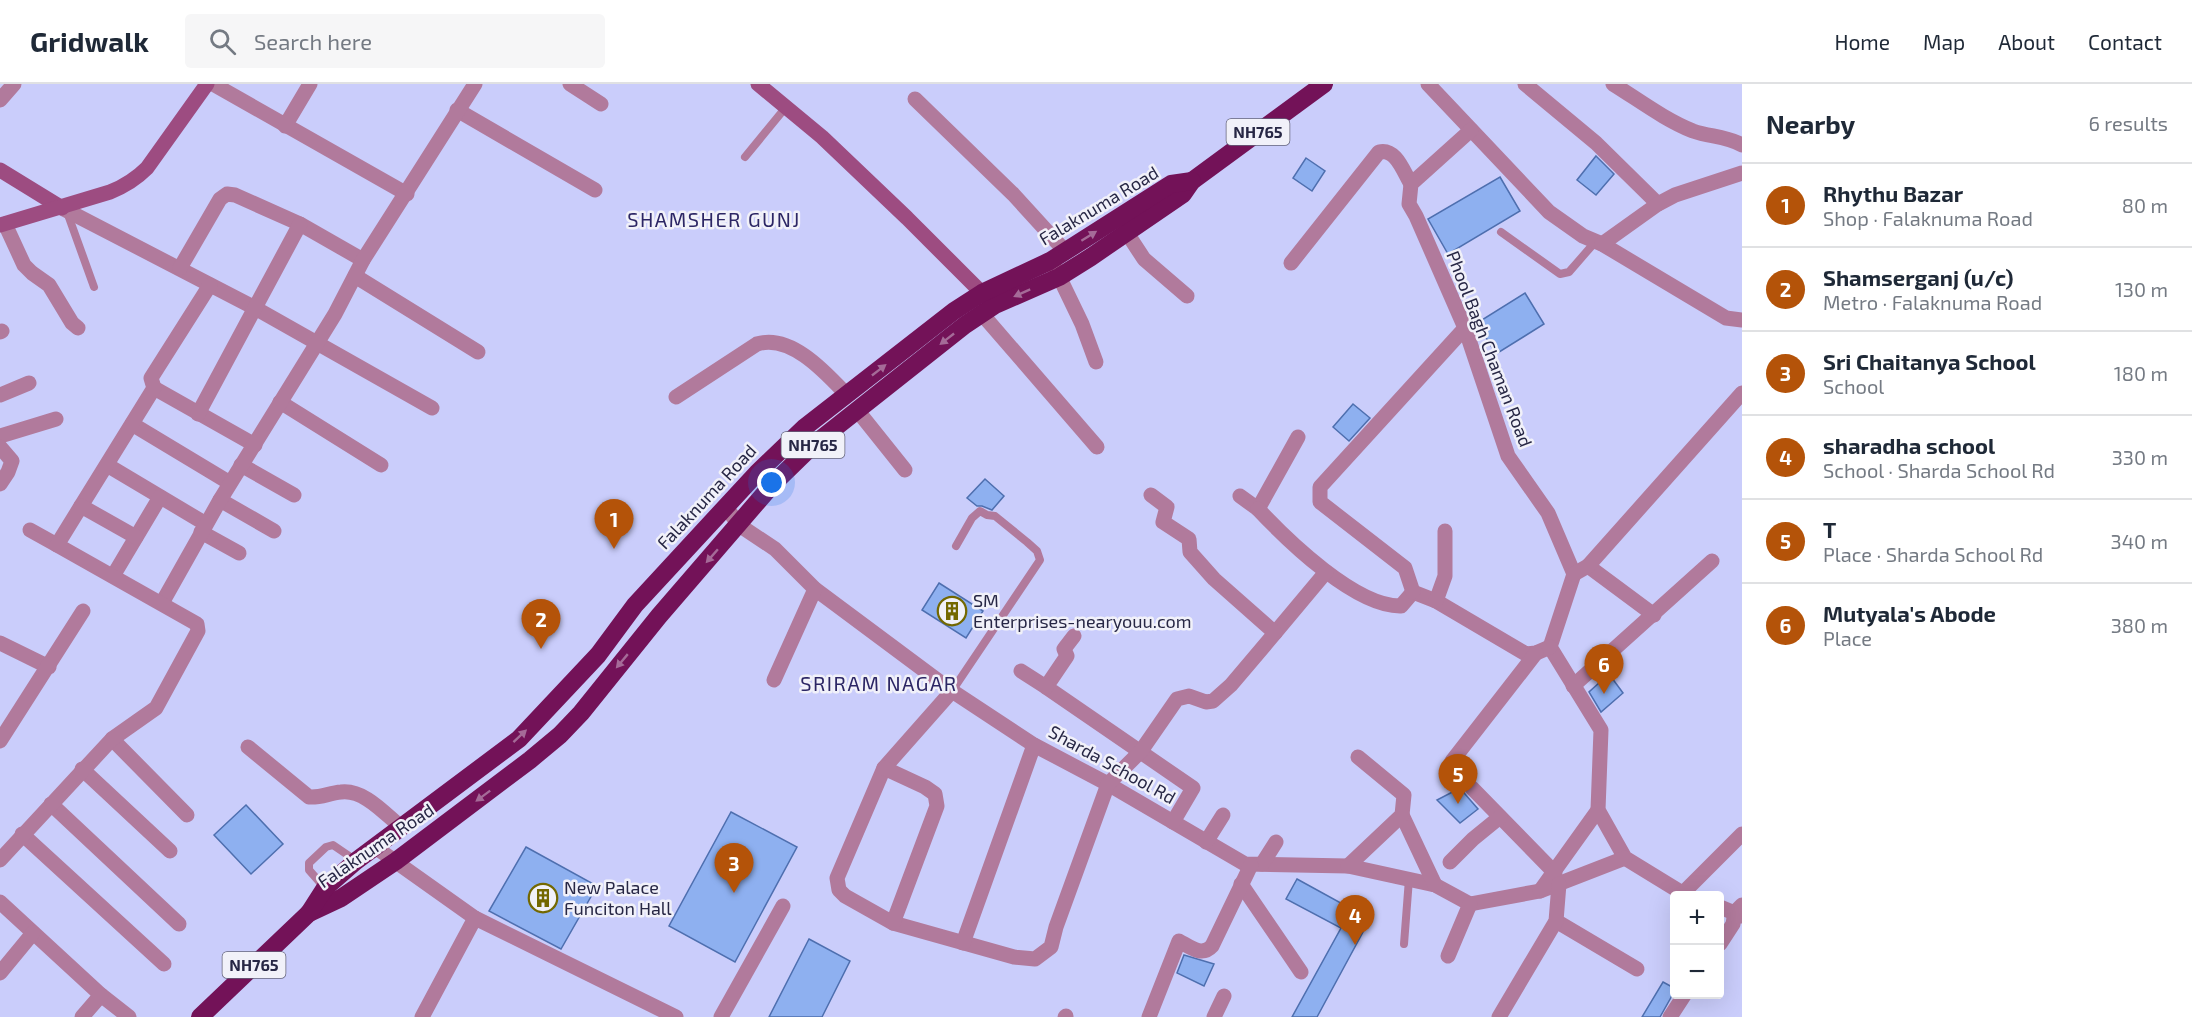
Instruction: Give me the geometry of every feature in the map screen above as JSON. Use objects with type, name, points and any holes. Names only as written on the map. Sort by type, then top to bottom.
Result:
[{"type":"highway","name":"Falaknuma Road","points":[[1058,263],[1127,233],[1183,194],[1192,181],[1324,84]]},
{"type":"highway","name":"Falaknuma Road","points":[[200,1017],[309,913],[325,888],[375,846],[519,739],[598,655],[634,605],[783,446],[852,403],[986,304],[1058,263],[1171,184],[1192,181]]},
{"type":"highway","name":"Falaknuma Road","points":[[309,913],[341,898],[396,861],[560,735],[772,485],[852,403]]},
{"type":"street","points":[[0,100],[14,84]]},
{"type":"street","points":[[78,328],[72,324],[50,285],[24,265],[3,225],[65,209],[123,187],[137,178],[147,168],[207,84]]},
{"type":"street","points":[[213,84],[407,194]]},
{"type":"street","points":[[285,126],[310,84]]},
{"type":"street","points":[[162,603],[219,500],[317,343],[363,260],[475,84]]},
{"type":"street","points":[[570,84],[601,104]]},
{"type":"street","points":[[758,84],[822,136],[986,304],[1097,447]]},
{"type":"street","points":[[1428,84],[1549,212],[1583,236],[1599,242],[1726,318],[1742,320]]},
{"type":"street","points":[[1525,84],[1596,143],[1658,204]]},
{"type":"street","points":[[1613,84],[1677,124],[1696,132],[1731,138],[1742,145]]},
{"type":"street","points":[[915,99],[1012,194],[1058,263],[1096,362]]},
{"type":"street","points":[[457,110],[595,190]]},
{"type":"street","points":[[1291,263],[1379,152],[1385,150],[1393,153],[1411,184],[1471,130]]},
{"type":"street","points":[[0,170],[65,209],[255,308],[432,408]]},
{"type":"street","points":[[1599,242],[1675,195],[1742,173]]},
{"type":"street","name":"Phool Bagh Chaman Road","points":[[1411,184],[1409,204],[1464,328],[1508,456],[1548,513],[1574,574]]},
{"type":"street","points":[[180,268],[220,199],[227,194],[236,195],[300,224],[363,260]]},
{"type":"street","points":[[198,414],[300,224]]},
{"type":"street","points":[[1127,233],[1144,259],[1187,296]]},
{"type":"street","points":[[355,276],[478,352]]},
{"type":"street","points":[[210,285],[151,378],[154,388],[255,445]]},
{"type":"street","points":[[1413,592],[1405,568],[1320,502],[1320,487],[1464,328]]},
{"type":"street","points":[[676,397],[757,344],[769,342],[796,351],[815,362],[852,403],[906,470]]},
{"type":"street","points":[[0,395],[30,383]]},
{"type":"street","points":[[57,545],[154,388]]},
{"type":"street","points":[[1452,761],[1543,650],[1574,574],[1588,566],[1742,393]]},
{"type":"street","points":[[280,402],[381,465]]},
{"type":"street","points":[[0,436],[56,419]]},
{"type":"street","points":[[132,424],[230,483]]},
{"type":"street","points":[[1258,509],[1298,437]]},
{"type":"street","points":[[0,447],[12,461],[0,484]]},
{"type":"street","points":[[107,465],[160,497],[239,554]]},
{"type":"street","points":[[241,465],[294,495]]},
{"type":"street","points":[[1151,495],[1167,507],[1163,522],[1189,539],[1190,552],[1214,579],[1275,633]]},
{"type":"street","points":[[1240,496],[1258,509],[1286,538],[1326,572],[1375,602],[1389,606],[1401,606],[1413,592]]},
{"type":"street","points":[[113,576],[160,497]]},
{"type":"street","points":[[219,500],[274,531]]},
{"type":"street","points":[[81,506],[136,537]]},
{"type":"street","name":"Sharda School Rd","points":[[726,507],[739,525],[775,549],[815,588],[952,691],[1034,745],[1108,784],[1245,864],[1348,866],[1435,885],[1470,904]]},
{"type":"street","points":[[0,859],[112,739],[156,708],[198,631],[197,624],[30,530]]},
{"type":"street","points":[[1436,601],[1445,576],[1445,531]]},
{"type":"street","points":[[1573,686],[1712,561]]},
{"type":"street","points":[[1588,566],[1654,615]]},
{"type":"street","points":[[952,691],[884,768],[837,878],[839,890],[845,896],[893,923],[1014,957],[1035,959],[1051,947],[1056,927],[1108,784],[1141,751],[1177,699],[1189,696],[1206,702],[1213,701],[1231,684],[1326,572]]},
{"type":"street","points":[[774,680],[815,588]]},
{"type":"street","points":[[1413,592],[1436,601],[1526,654],[1543,650]]},
{"type":"street","points":[[0,741],[83,611]]},
{"type":"street","points":[[1046,687],[1067,656],[1064,649],[1074,636]]},
{"type":"street","points":[[0,644],[49,667]]},
{"type":"street","points":[[1501,1016],[1556,921],[1557,878],[1598,810],[1601,730],[1573,686],[1543,650]]},
{"type":"street","points":[[1021,671],[1192,788],[1173,822]]},
{"type":"street","points":[[112,739],[187,815]]},
{"type":"street","points":[[963,943],[1034,745]]},
{"type":"street","points":[[248,747],[309,797],[318,798],[340,792],[352,792],[364,798],[401,827]]},
{"type":"street","points":[[1358,757],[1404,795],[1402,815],[1435,885]]},
{"type":"street","points":[[884,768],[935,794],[937,806],[893,923]]},
{"type":"street","points":[[82,770],[170,850]]},
{"type":"street","points":[[1472,788],[1557,878]]},
{"type":"street","points":[[51,804],[179,924]]},
{"type":"street","points":[[1598,810],[1625,858],[1679,891]]},
{"type":"street","points":[[1206,842],[1223,815]]},
{"type":"street","points":[[1348,866],[1402,815]]},
{"type":"street","points":[[1450,862],[1500,817]]},
{"type":"street","points":[[22,834],[164,964]]},
{"type":"street","points":[[1689,891],[1742,834]]},
{"type":"street","points":[[1149,1017],[1179,941],[1202,952],[1208,951],[1241,884],[1276,842]]},
{"type":"street","points":[[375,846],[475,918],[676,1017]]},
{"type":"street","points":[[1448,956],[1470,904],[1540,891],[1557,878],[1625,858]]},
{"type":"street","points":[[1241,884],[1300,972]]},
{"type":"street","points":[[0,902],[101,995],[129,1017]]},
{"type":"street","points":[[721,1017],[783,906]]},
{"type":"street","points":[[1724,908],[1740,911],[1724,937]]},
{"type":"street","points":[[422,1017],[475,918]]},
{"type":"street","points":[[1556,921],[1637,969]]},
{"type":"street","points":[[0,973],[33,933]]},
{"type":"street","points":[[82,1017],[101,995]]},
{"type":"street","points":[[1214,1017],[1224,996]]},
{"type":"street","points":[[1670,1017],[1682,999]]},
{"type":"lane","points":[[745,157],[786,107]]},
{"type":"lane","points":[[65,209],[94,287]]},
{"type":"lane","points":[[1501,232],[1560,274],[1569,272],[1599,242]]},
{"type":"lane","points":[[952,691],[1037,566],[1040,558],[1037,551],[994,516],[980,511],[972,518],[956,546]]},
{"type":"lane","points":[[325,888],[309,870],[309,863],[326,847],[333,845],[356,861]]},
{"type":"lane","points":[[1404,944],[1409,879]]},
{"type":"building","points":[[1596,156],[1614,174],[1596,195],[1577,180]]},
{"type":"building","points":[[1306,158],[1325,171],[1312,191],[1293,178]]},
{"type":"building","points":[[1500,177],[1520,211],[1448,254],[1428,219]]},
{"type":"building","points":[[1525,293],[1544,324],[1496,354],[1477,323]]},
{"type":"building","points":[[1353,404],[1370,418],[1349,441],[1333,427]]},
{"type":"building","points":[[985,479],[1004,496],[992,510],[977,506],[967,498]]},
{"type":"building","name":"SM Enterprises-nearyouu.com","points":[[939,583],[983,611],[966,638],[922,610]]},
{"type":"building","points":[[1609,674],[1623,693],[1601,712],[1589,692]]},
{"type":"building","points":[[1462,787],[1478,809],[1460,823],[1437,800]]},
{"type":"building","points":[[246,805],[283,844],[251,874],[214,835]]},
{"type":"building","points":[[731,812],[797,847],[735,962],[669,926]]},
{"type":"building","name":"New Palace Funciton Hall","points":[[526,847],[597,886],[561,949],[489,911]]},
{"type":"building","points":[[1297,879],[1370,919],[1317,1017],[1292,1017],[1341,928],[1286,899]]},
{"type":"building","points":[[809,939],[850,961],[822,1017],[769,1017]]},
{"type":"building","points":[[1184,955],[1214,964],[1204,986],[1177,973]]},
{"type":"building","points":[[1663,982],[1670,986],[1670,999],[1660,1017],[1642,1017]]},
{"type":"place","name":"Rhythu Bazar","points":[[614,549]]},
{"type":"place","name":"SM Enterprises-nearyouu.com","points":[[952,611]]},
{"type":"place","name":"Shamserganj (u/c)","points":[[541,649]]},
{"type":"place","name":"Mutyala's Abode","points":[[1604,694]]},
{"type":"place","name":"T","points":[[1458,804]]},
{"type":"place","name":"Sri Chaitanya School","points":[[734,893]]},
{"type":"place","name":"New Palace Funciton Hall","points":[[543,898]]},
{"type":"place","name":"sharadha school","points":[[1355,945]]},
{"type":"district","name":"SHAMSHER GUNJ","points":[[714,220]]},
{"type":"district","name":"SRIRAM NAGAR","points":[[879,684]]}]
